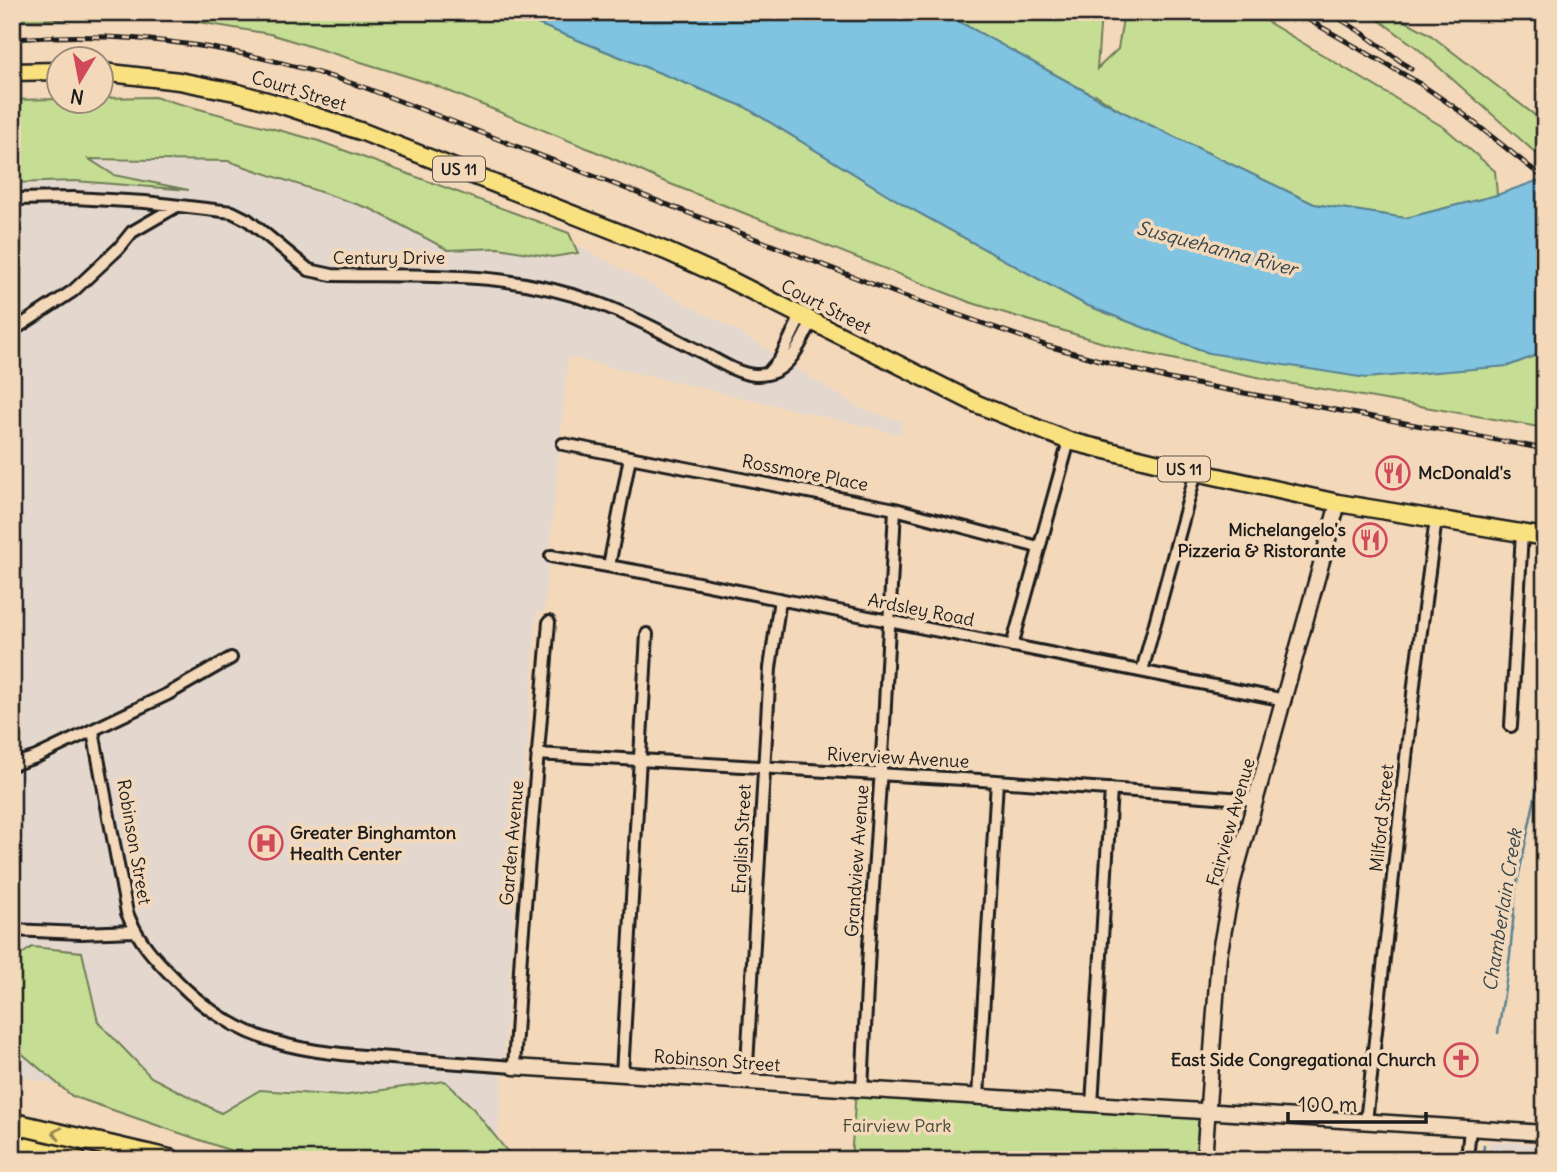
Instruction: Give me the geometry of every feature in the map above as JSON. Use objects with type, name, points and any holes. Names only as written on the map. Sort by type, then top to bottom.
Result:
[{"type":"highway","points":[[12,1123],[171,1160]]},
{"type":"highway","points":[[12,1145],[76,1160]]},
{"type":"main road","points":[[12,72],[46,71]]},
{"type":"main road","name":"Court Street","points":[[116,74],[179,81],[235,92],[363,132],[655,246],[807,318],[977,404],[1069,440],[1196,472],[1338,503],[1545,537]]},
{"type":"street","name":"Century Drive","points":[[12,199],[74,198],[177,206],[241,215],[316,273],[481,277],[531,283],[618,311],[745,373],[757,375],[780,370],[788,363],[807,318]]},
{"type":"street","points":[[12,331],[73,291],[119,248],[132,232],[177,206]]},
{"type":"street","points":[[1012,646],[1069,440]]},
{"type":"street","name":"Rossmore Place","points":[[563,444],[895,509],[1038,547]]},
{"type":"street","points":[[609,566],[630,457]]},
{"type":"street","points":[[1142,671],[1196,472]]},
{"type":"street","name":"Fairview Avenue","points":[[1204,1160],[1223,926],[1233,881],[1338,503]]},
{"type":"street","name":"Grandview Avenue","points":[[862,1090],[895,509]]},
{"type":"street","name":"Milford Street","points":[[1366,1122],[1415,676],[1436,519]]},
{"type":"street","points":[[1511,726],[1522,533]]},
{"type":"street","name":"Ardsley Road","points":[[551,556],[1285,700]]},
{"type":"street","name":"English Street","points":[[746,1082],[770,668],[780,599]]},
{"type":"street","name":"Garden Avenue","points":[[514,1067],[549,622]]},
{"type":"street","points":[[622,1074],[647,634]]},
{"type":"street","points":[[12,765],[93,731],[168,694],[232,658]]},
{"type":"street","name":"Robinson Street","points":[[93,731],[127,913],[135,931],[156,961],[217,1016],[268,1041],[322,1053],[514,1067],[1545,1133]]},
{"type":"street","name":"Riverview Avenue","points":[[537,754],[997,781],[1257,800]]},
{"type":"street","points":[[978,1097],[997,781]]},
{"type":"street","points":[[1092,1105],[1111,789]]},
{"type":"street","points":[[12,930],[81,933],[135,931]]},
{"type":"street","points":[[1467,1160],[1470,1128]]},
{"type":"shaded area","name":"Greater Binghamton Health Center","points":[[266,141],[575,244],[734,329],[860,408],[903,422],[899,434],[568,357],[544,612],[537,612],[496,1160],[134,1104],[12,1074],[12,150]]},
{"type":"shaded area","points":[[1489,1141],[1545,1144],[1545,1160],[1488,1160]]},
{"type":"green space","points":[[12,12],[508,12],[745,107],[908,207],[1086,305],[1209,353],[1508,366],[1545,352],[1545,428],[1276,381],[1120,348],[969,302],[663,181],[429,83],[270,34],[175,18],[12,20]]},
{"type":"green space","points":[[942,12],[1101,12],[1097,69],[1118,49],[1124,12],[1251,12],[1445,128],[1495,171],[1497,195],[1406,218],[1314,204],[1121,111],[1095,94],[1094,96]]},
{"type":"green space","points":[[1368,12],[1395,12],[1396,16],[1428,33],[1545,123],[1545,161],[1416,47]]},
{"type":"green space","points":[[154,97],[316,140],[569,233],[578,253],[552,257],[499,248],[448,250],[371,209],[228,161],[89,159],[114,175],[189,190],[75,181],[12,183],[12,100],[46,99],[46,116],[116,116],[116,98]]},
{"type":"green space","points":[[32,947],[82,952],[98,1022],[151,1077],[221,1113],[260,1090],[341,1096],[445,1081],[471,1106],[514,1160],[258,1160],[72,1096],[12,1045],[12,961]]},
{"type":"green space","name":"Fairview Park","points":[[856,1089],[1208,1112],[1204,1160],[851,1160]]},
{"type":"water","name":"Susquehanna River","points":[[508,12],[942,12],[1121,111],[1314,204],[1406,218],[1497,195],[1545,178],[1545,352],[1508,366],[1366,378],[1209,353],[1086,305],[908,207],[745,107]]},
{"type":"waterway","name":"Chamberlain Creek","points":[[1498,1033],[1510,955],[1516,888],[1545,750]]},
{"type":"waterway","name":"Chamberlain Creek","points":[[1483,1160],[1484,1145]]},
{"type":"railway","points":[[1295,12],[1419,83],[1457,109],[1545,179]]},
{"type":"railway","points":[[1329,12],[1411,69]]},
{"type":"railway","points":[[12,39],[103,37],[148,40],[235,52],[278,62],[366,88],[898,294],[1048,346],[1169,379],[1545,449]]},
{"type":"place","name":"McDonald's","points":[[1393,473]]},
{"type":"place","name":"Michelangelo's Pizzeria & Ristorante","points":[[1370,540]]},
{"type":"place","name":"Greater Binghamton Health Center","points":[[266,843]]},
{"type":"place","name":"East Side Congregational Church","points":[[1461,1060]]}]
